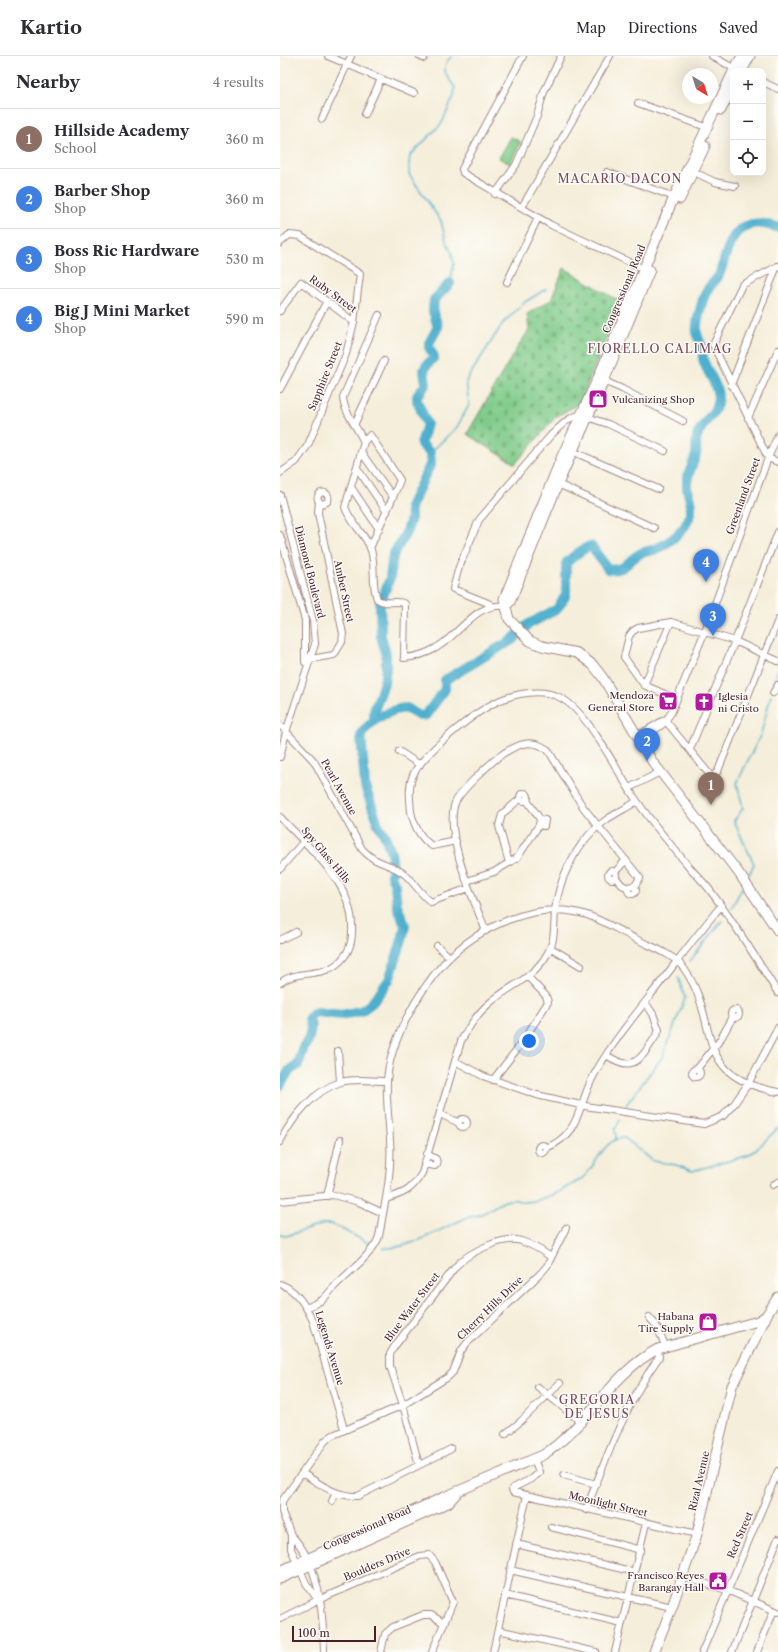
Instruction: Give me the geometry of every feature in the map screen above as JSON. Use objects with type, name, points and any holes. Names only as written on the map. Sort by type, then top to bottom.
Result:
[{"type":"main road","name":"Congressional Road","points":[[737,68],[742,56]]},
{"type":"main road","name":"Congressional Road","points":[[739,68],[750,56]]},
{"type":"main road","name":"Congressional Road","points":[[601,380],[674,197],[706,127],[730,82]]},
{"type":"main road","name":"Congressional Road","points":[[730,93],[710,131],[694,172],[679,201],[601,380],[562,456],[504,599],[509,618],[534,643],[577,653],[590,662],[603,678],[660,772],[738,872],[778,931]]},
{"type":"main road","name":"Congressional Road","points":[[505,606],[510,602],[572,451],[584,415]]},
{"type":"main road","points":[[766,1316],[778,1297]]},
{"type":"main road","name":"Congressional Road","points":[[280,1579],[299,1567],[511,1467],[534,1459],[555,1448],[582,1422],[644,1356],[662,1348],[750,1324],[766,1316]]},
{"type":"main road","name":"Rizal Avenue","points":[[654,1652],[683,1577],[697,1534],[732,1386],[766,1316]]},
{"type":"main road","points":[[750,1324],[755,1329],[757,1336]]},
{"type":"main road","name":"Congressional Road","points":[[280,1571],[299,1567]]},
{"type":"street","points":[[328,56],[414,94]]},
{"type":"street","points":[[322,119],[350,56]]},
{"type":"street","points":[[495,194],[516,165],[537,116],[544,92],[561,56]]},
{"type":"street","points":[[522,207],[610,56]]},
{"type":"street","points":[[712,56],[731,68]]},
{"type":"street","points":[[520,57],[462,169],[466,176],[495,194],[522,207],[538,218],[595,247],[644,269]]},
{"type":"street","points":[[364,114],[381,79]]},
{"type":"street","points":[[766,83],[778,89]]},
{"type":"street","points":[[638,103],[706,127]]},
{"type":"street","points":[[607,172],[674,197]]},
{"type":"street","points":[[694,172],[715,182],[735,186]]},
{"type":"street","points":[[507,282],[538,218]]},
{"type":"street","name":"Sapphire Street","points":[[280,243],[289,235],[300,236],[360,274],[354,322],[346,354],[308,445],[296,462],[280,473]]},
{"type":"street","points":[[731,384],[778,266]]},
{"type":"street","points":[[778,266],[742,285],[713,345],[768,458],[778,462]]},
{"type":"street","name":"Ruby Street","points":[[280,311],[301,282],[354,322]]},
{"type":"street","points":[[280,389],[327,301]]},
{"type":"street","points":[[364,442],[355,423],[345,410],[343,397],[379,315]]},
{"type":"street","points":[[748,418],[778,350]]},
{"type":"street","points":[[355,423],[384,361]]},
{"type":"street","points":[[601,380],[622,389],[683,421]]},
{"type":"street","points":[[492,606],[453,589],[456,578],[476,526],[488,508],[551,435],[573,417],[584,415],[625,431],[665,451]]},
{"type":"street","points":[[370,548],[400,480],[370,435],[364,442],[345,507],[370,548],[374,572],[373,589],[377,599],[388,603],[404,602],[404,658],[416,657],[437,648],[482,610],[492,606],[505,606]]},
{"type":"street","name":"Greenland Street","points":[[665,720],[670,714],[705,631],[768,458],[778,435]]},
{"type":"street","points":[[572,451],[658,489]]},
{"type":"street","points":[[361,452],[393,497]]},
{"type":"street","points":[[357,468],[387,512]]},
{"type":"street","points":[[558,484],[654,528]]},
{"type":"street","points":[[351,487],[379,529]]},
{"type":"street","name":"Diamond Boulevard","points":[[280,495],[314,621],[315,644],[308,660],[280,757]]},
{"type":"street","name":"Amber Street","points":[[308,660],[334,655],[342,642],[343,634],[318,513],[319,501]]},
{"type":"street","points":[[690,750],[736,641],[778,532]]},
{"type":"street","name":"Diamond Boulevard","points":[[280,535],[305,620],[308,660]]},
{"type":"street","points":[[639,739],[661,721],[665,720],[710,775],[714,775],[718,771],[778,620]]},
{"type":"street","points":[[644,686],[671,622]]},
{"type":"street","points":[[676,699],[644,686],[624,657],[629,636],[638,628],[671,622],[736,641],[778,661]]},
{"type":"street","points":[[773,693],[778,685]]},
{"type":"street","points":[[456,841],[432,846],[419,834],[412,819],[409,789],[413,775],[420,765],[433,750],[480,711],[503,699],[524,693],[545,693],[558,696],[571,704],[583,718],[637,801],[721,906],[778,994]]},
{"type":"street","name":"Pearl Avenue","points":[[280,725],[314,761],[362,849],[376,862],[402,872],[421,894],[431,902],[469,888]]},
{"type":"street","points":[[486,931],[467,881],[452,824],[453,814],[459,795],[501,755],[523,743],[532,742],[540,744],[548,750],[584,807],[626,860],[640,878],[631,888],[622,885],[615,875],[626,860]]},
{"type":"street","points":[[399,751],[420,765]]},
{"type":"street","points":[[629,788],[660,772]]},
{"type":"street","points":[[467,881],[494,872],[509,863],[521,853],[539,822],[523,799],[502,814],[499,826],[509,863]]},
{"type":"street","points":[[386,1199],[406,1193],[416,1184],[440,1114],[461,1041],[476,1015],[492,1000],[528,977],[542,962],[551,948],[555,934],[557,899],[570,864],[581,845],[599,826],[637,801]]},
{"type":"street","name":"Spy Glass Hills","points":[[280,816],[343,890],[351,910],[352,938],[347,953],[336,965],[320,972],[295,975],[280,983]]},
{"type":"street","points":[[280,868],[303,842]]},
{"type":"street","points":[[546,1148],[554,1145],[568,1133],[576,1122],[585,1090],[606,1055],[676,960],[721,906]]},
{"type":"street","points":[[307,1308],[323,1299],[369,1252],[379,1237],[386,1199],[390,1140],[386,1113],[387,1081],[396,1044],[404,1024],[433,975],[450,957],[464,945],[502,922],[530,914],[556,911],[587,915],[676,960],[685,969],[698,995],[712,1049],[721,1064],[733,1075],[748,1084],[761,1089],[778,1092]]},
{"type":"street","points":[[280,940],[296,932]]},
{"type":"street","points":[[437,946],[450,957]]},
{"type":"street","points":[[551,948],[581,966]]},
{"type":"street","points":[[493,1080],[521,1044],[548,1002],[546,996],[528,977]]},
{"type":"street","points":[[606,1055],[615,1061],[627,1064],[636,1063],[641,1058],[659,1030],[653,1014],[644,1002]]},
{"type":"street","points":[[697,1069],[733,1017]]},
{"type":"street","points":[[455,1061],[493,1080],[537,1095],[582,1105],[704,1124],[723,1116],[734,1104],[748,1084],[778,1028]]},
{"type":"street","points":[[338,1051],[340,1082]]},
{"type":"street","points":[[280,1142],[293,1121],[309,1103],[340,1082],[387,1081]]},
{"type":"street","points":[[440,1114],[459,1123]]},
{"type":"street","points":[[327,1196],[340,1140]]},
{"type":"street","points":[[424,1164],[435,1166],[438,1164],[437,1160],[427,1154]]},
{"type":"street","points":[[280,1202],[333,1195],[359,1202],[383,1213]]},
{"type":"street","name":"Cherry Hills Drive","points":[[319,1599],[306,1584],[290,1548],[291,1535],[281,1507],[282,1501],[325,1441],[344,1429],[403,1405],[453,1372],[461,1350],[541,1272],[552,1257],[566,1228]]},
{"type":"street","name":"Blue Water Street","points":[[419,1465],[403,1405],[390,1366],[390,1354],[464,1258],[490,1246],[511,1239],[529,1244],[552,1257]]},
{"type":"street","name":"Legends Avenue","points":[[280,1284],[291,1290],[307,1308],[313,1321],[344,1429]]},
{"type":"street","points":[[586,1510],[607,1456],[639,1388],[659,1357],[662,1348],[656,1325],[649,1317]]},
{"type":"street","points":[[505,1434],[520,1422],[560,1383]]},
{"type":"street","points":[[538,1387],[582,1422]]},
{"type":"street","points":[[302,1473],[336,1493],[350,1496],[365,1493],[451,1449]]},
{"type":"street","name":"Moonlight Street","points":[[534,1459],[539,1472],[531,1479],[512,1489],[515,1493],[697,1534]]},
{"type":"street","name":"Red Street","points":[[702,1652],[778,1471]]},
{"type":"street","points":[[564,1475],[596,1484]]},
{"type":"street","points":[[332,1501],[336,1493]]},
{"type":"street","points":[[493,1652],[527,1495]]},
{"type":"street","points":[[615,1652],[641,1550],[646,1523]]},
{"type":"street","points":[[551,1527],[641,1550]]},
{"type":"street","name":"Cherry Hills Drive","points":[[291,1535],[300,1544],[308,1563],[319,1599]]},
{"type":"street","points":[[732,1652],[778,1539]]},
{"type":"street","points":[[516,1544],[635,1572]]},
{"type":"street","name":"Boulders Drive","points":[[280,1619],[319,1599],[420,1556],[429,1555],[435,1562],[453,1602],[432,1652]]},
{"type":"street","points":[[510,1570],[672,1607]]},
{"type":"street","points":[[683,1577],[727,1590],[776,1611],[757,1652]]},
{"type":"street","points":[[505,1595],[622,1622]]},
{"type":"street","points":[[319,1599],[322,1606],[324,1652]]},
{"type":"street","points":[[381,1652],[385,1634],[392,1627],[423,1615],[431,1615],[444,1623]]},
{"type":"street","points":[[498,1630],[596,1652]]},
{"type":"green space","points":[[511,137],[521,142],[510,164],[499,158]]},
{"type":"green space","points":[[564,268],[621,302],[580,403],[556,417],[515,464],[467,434],[512,356],[529,330],[527,314],[551,300]]},
{"type":"waterway","points":[[450,283],[454,263],[441,221],[409,174],[409,164],[410,156],[442,123],[454,96],[455,88],[445,72],[445,65],[452,56]]},
{"type":"waterway","points":[[280,1086],[289,1071],[298,1065],[304,1047],[309,1039],[311,1027],[309,1018],[313,1013],[317,1012],[341,1015],[361,1011],[372,1003],[389,980],[403,937],[405,925],[397,905],[395,885],[391,875],[393,871],[391,852],[385,836],[378,824],[365,786],[361,735],[375,720],[387,713],[407,708],[418,715],[426,715],[445,689],[445,680],[512,640],[529,624],[557,609],[566,595],[566,563],[581,551],[591,546],[608,569],[619,569],[641,553],[656,549],[668,542],[680,532],[688,521],[690,514],[691,504],[687,490],[687,480],[696,455],[697,437],[702,427],[715,409],[718,398],[715,384],[703,361],[702,347],[697,333],[698,317],[702,304],[708,289],[719,275],[728,247],[735,234],[740,229],[754,224],[778,227]]},
{"type":"waterway","points":[[374,720],[374,711],[384,683],[386,669],[386,654],[381,636],[380,604],[390,578],[393,555],[407,531],[411,518],[410,507],[431,463],[430,453],[421,444],[427,424],[417,401],[417,396],[426,384],[424,370],[434,357],[429,347],[429,343],[438,327],[433,311],[434,300],[450,283]]},
{"type":"waterway","points":[[430,453],[457,427],[469,405],[466,381],[503,323],[525,302],[546,289]]},
{"type":"waterway","points":[[773,688],[778,670]]},
{"type":"waterway","points":[[747,879],[754,864],[734,821],[743,808],[737,783],[761,734],[771,695]]},
{"type":"waterway","points":[[731,909],[743,886]]},
{"type":"waterway","points":[[690,961],[722,921]]},
{"type":"waterway","points":[[626,1105],[663,1056],[685,998],[678,977]]},
{"type":"waterway","points":[[616,1140],[615,1129],[620,1120]]},
{"type":"waterway","points":[[384,1248],[415,1242],[454,1223],[479,1215],[505,1201],[513,1200],[524,1202],[538,1200],[560,1191],[585,1176],[605,1148],[617,1139],[625,1138],[653,1161],[676,1165],[692,1171],[743,1157],[756,1150],[778,1128]]},
{"type":"waterway","points":[[280,1235],[286,1236],[324,1224],[332,1224],[372,1245]]},
{"type":"place","name":"Vulcanizing Shop","points":[[598,399]]},
{"type":"place","name":"Big J Mini Market","points":[[706,582]]},
{"type":"place","name":"Boss Ric Hardware","points":[[713,636]]},
{"type":"place","name":"Mendoza General Store","points":[[668,701]]},
{"type":"place","name":"Iglesia ni Cristo","points":[[704,702]]},
{"type":"place","name":"Barber Shop","points":[[647,761]]},
{"type":"place","name":"Hillside Academy","points":[[711,805]]},
{"type":"place","name":"Habana Tire Supply","points":[[708,1322]]},
{"type":"place","name":"Francisco Reyes Barangay Hall","points":[[718,1581]]},
{"type":"district","name":"MACARIO DACON","points":[[620,178]]},
{"type":"district","name":"FIORELLO CALIMAG","points":[[660,348]]},
{"type":"district","name":"GREGORIA DE JESUS","points":[[597,1406]]}]
